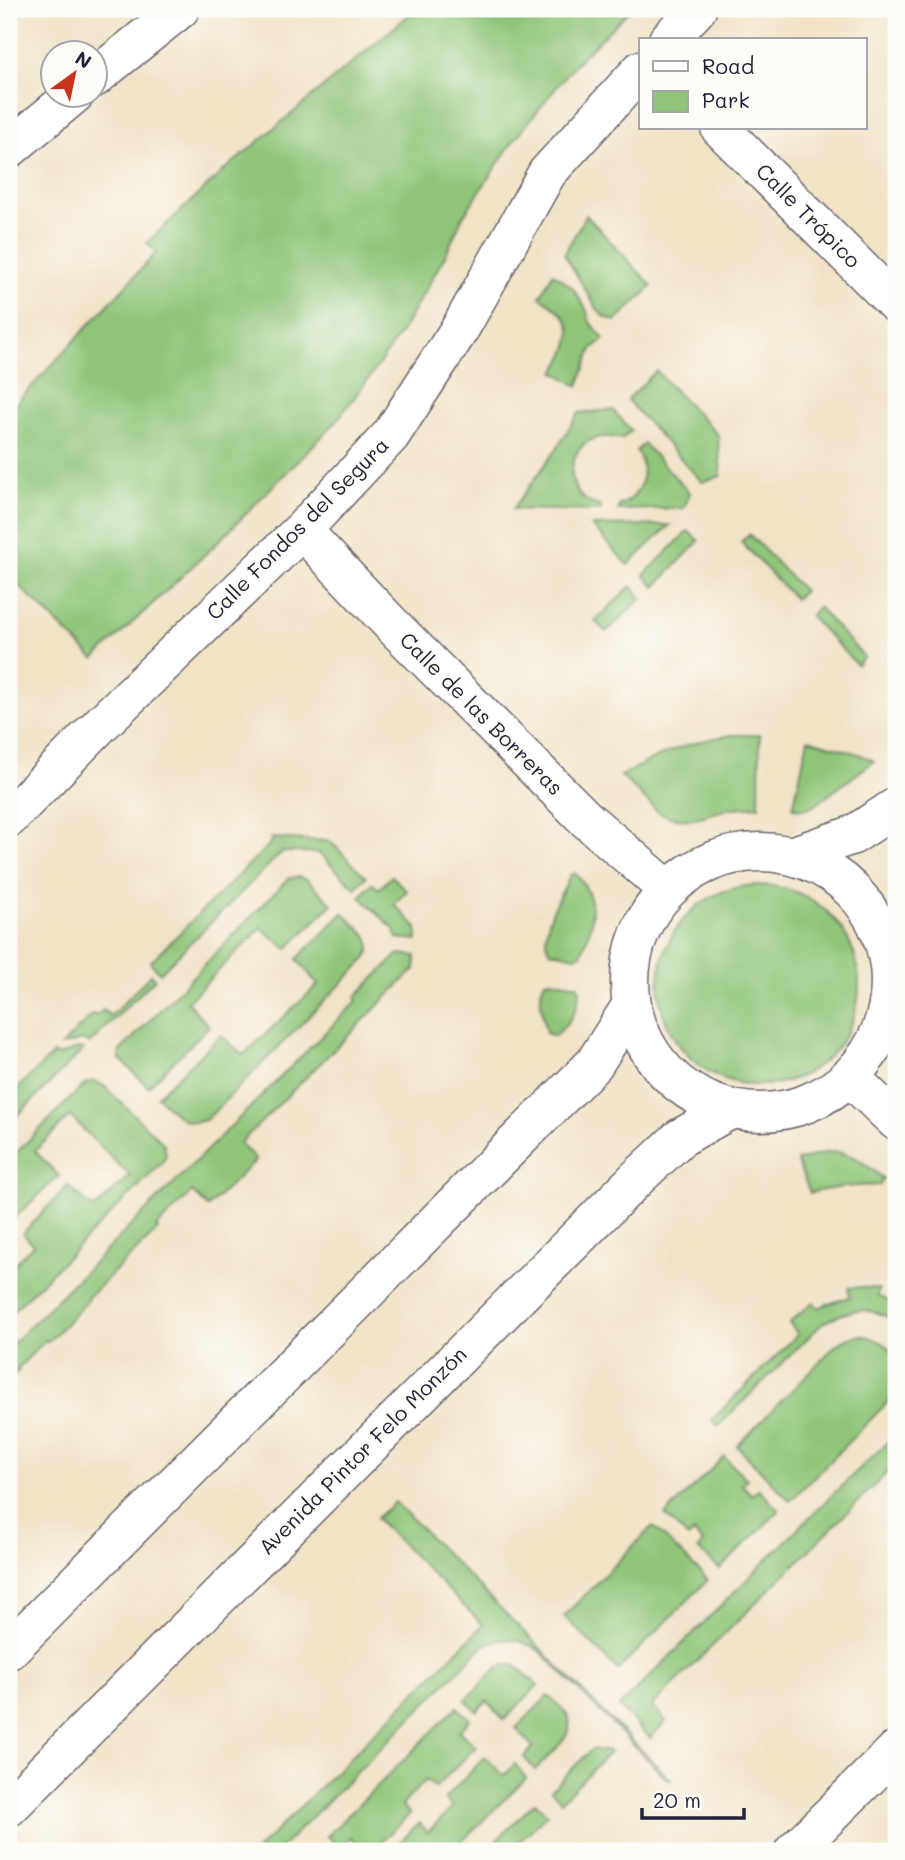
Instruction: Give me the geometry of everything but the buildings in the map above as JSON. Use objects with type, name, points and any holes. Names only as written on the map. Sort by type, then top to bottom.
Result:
[{"type":"street","points":[[108,67],[180,9]]},
{"type":"street","points":[[670,38],[697,9]]},
{"type":"street","name":"Calle Fondos del Segura","points":[[9,818],[102,723],[302,530],[391,435],[461,327],[547,173],[639,72]]},
{"type":"street","points":[[9,149],[58,108]]},
{"type":"street","name":"Calle Trópico","points":[[722,130],[896,304]]},
{"type":"street","name":"Calle de las Borreras","points":[[302,530],[401,634],[586,819],[667,890]]},
{"type":"street","points":[[794,856],[853,835],[896,807]]},
{"type":"street","points":[[760,851],[794,856],[834,874],[866,904],[886,943],[894,983],[887,1020],[873,1051],[851,1078],[815,1102],[773,1113],[730,1110],[695,1096],[665,1073],[643,1042],[631,1006],[630,964],[642,923],[667,890],[694,869],[726,856],[760,851]]},
{"type":"street","points":[[9,1650],[594,1065],[631,1006]]},
{"type":"street","points":[[851,1078],[896,1121]]},
{"type":"street","name":"Avenida Pintor Felo Monzón","points":[[9,1807],[636,1178],[680,1138],[730,1110]]},
{"type":"street","points":[[794,1851],[896,1750]]},
{"type":"green space","points":[[416,9],[631,9],[575,64],[509,147],[462,218],[446,254],[402,331],[334,424],[217,543],[94,659],[9,576],[9,411],[157,252],[147,243],[221,173]]},
{"type":"green space","points":[[586,215],[652,286],[616,321],[603,316],[597,309],[564,254]]},
{"type":"green space","points":[[553,273],[573,288],[586,309],[590,322],[604,339],[592,349],[578,386],[555,372],[567,348],[570,330],[561,314],[540,297]]},
{"type":"green space","points":[[656,371],[718,435],[721,476],[702,482],[627,400]]},
{"type":"green space","points":[[613,410],[631,431],[622,439],[603,437],[588,442],[578,451],[573,464],[572,477],[577,490],[586,500],[600,506],[601,511],[513,509],[579,413]]},
{"type":"green space","points":[[644,444],[690,493],[684,508],[618,510],[619,505],[627,502],[638,490],[643,474],[636,451]]},
{"type":"green space","points":[[670,525],[628,565],[592,526]]},
{"type":"green space","points":[[688,531],[699,541],[655,587],[644,575]]},
{"type":"green space","points":[[749,534],[804,591],[795,599],[741,542]]},
{"type":"green space","points":[[631,586],[642,598],[606,632],[595,621]]},
{"type":"green space","points":[[818,607],[864,657],[857,665],[810,616]]},
{"type":"green space","points":[[732,735],[760,735],[759,806],[731,808],[690,820],[670,817],[658,812],[621,776],[674,750]]},
{"type":"green space","points":[[808,739],[874,761],[814,806],[793,808]]},
{"type":"green space","points":[[271,838],[330,841],[366,877],[355,888],[319,853],[282,852],[160,973],[150,962],[273,841]]},
{"type":"green space","points":[[575,873],[588,892],[592,912],[589,933],[581,954],[576,956],[550,951],[546,940],[548,924],[555,906],[571,874]]},
{"type":"green space","points":[[392,876],[407,891],[394,904],[417,928],[417,940],[397,938],[394,929],[360,897],[372,883],[379,889]]},
{"type":"green space","points":[[289,878],[308,880],[332,904],[287,949],[261,928],[187,1002],[209,1026],[148,1087],[119,1058],[120,1051]]},
{"type":"green space","points":[[759,885],[797,892],[830,914],[852,947],[859,985],[852,1023],[830,1056],[797,1078],[759,1085],[721,1078],[688,1056],[666,1023],[659,985],[666,947],[688,914],[721,892]]},
{"type":"green space","points":[[343,913],[369,938],[370,950],[366,959],[207,1119],[192,1122],[179,1117],[157,1096],[221,1035],[243,1055],[318,985],[297,959]]},
{"type":"green space","points":[[399,954],[416,956],[415,969],[240,1143],[256,1160],[208,1207],[192,1192],[156,1228],[158,1230],[87,1298],[88,1300],[9,1380],[9,1347],[357,1001],[356,996]]},
{"type":"green space","points":[[151,974],[155,979],[89,1044],[83,1040],[61,1046],[93,1014],[96,1016],[103,1010],[111,1016]]},
{"type":"green space","points":[[545,981],[577,985],[580,990],[572,1015],[555,1036],[546,1033],[541,1000]]},
{"type":"green space","points":[[79,1048],[84,1049],[9,1124],[9,1092],[14,1087],[16,1090],[53,1054],[58,1056]]},
{"type":"green space","points":[[95,1081],[104,1086],[164,1144],[166,1156],[9,1315],[9,1270],[33,1245],[23,1233],[68,1186],[94,1209],[130,1176],[70,1116],[35,1151],[59,1176],[11,1221],[9,1219],[9,1160],[85,1084]]},
{"type":"green space","points":[[829,1152],[845,1154],[864,1163],[883,1178],[880,1185],[810,1193],[797,1161]]},
{"type":"green space","points":[[848,1288],[879,1289],[877,1296],[896,1304],[896,1320],[875,1312],[859,1310],[823,1323],[718,1426],[712,1420],[798,1334],[789,1323],[813,1302],[819,1308],[850,1297]]},
{"type":"green space","points":[[861,1335],[881,1342],[892,1353],[898,1375],[894,1396],[790,1501],[737,1446],[837,1344]]},
{"type":"green space","points":[[896,1434],[896,1464],[652,1706],[666,1721],[650,1738],[619,1707]]},
{"type":"green space","points":[[724,1457],[747,1479],[742,1485],[752,1495],[759,1489],[779,1511],[720,1569],[698,1549],[703,1543],[694,1533],[688,1538],[665,1515]]},
{"type":"green space","points":[[395,1502],[671,1780],[668,1780],[539,1650],[518,1641],[499,1640],[484,1645],[278,1851],[256,1851],[483,1625],[376,1518]]},
{"type":"green space","points":[[653,1526],[708,1580],[618,1670],[564,1616]]},
{"type":"green space","points":[[504,1664],[516,1666],[538,1685],[504,1720],[487,1701],[477,1711],[465,1700]]},
{"type":"green space","points":[[548,1696],[566,1713],[570,1723],[559,1745],[535,1770],[524,1757],[533,1747],[516,1728]]},
{"type":"green space","points":[[457,1707],[470,1719],[459,1731],[476,1747],[435,1788],[426,1780],[402,1805],[410,1814],[372,1851],[365,1851],[351,1837],[340,1849],[327,1836]]},
{"type":"green space","points":[[592,1749],[610,1752],[561,1801],[551,1790]]},
{"type":"green space","points":[[485,1757],[504,1776],[515,1764],[526,1778],[452,1851],[391,1851],[419,1823],[428,1832],[453,1807],[445,1798]]},
{"type":"green space","points":[[535,1802],[547,1814],[510,1851],[492,1851],[490,1847]]}]
